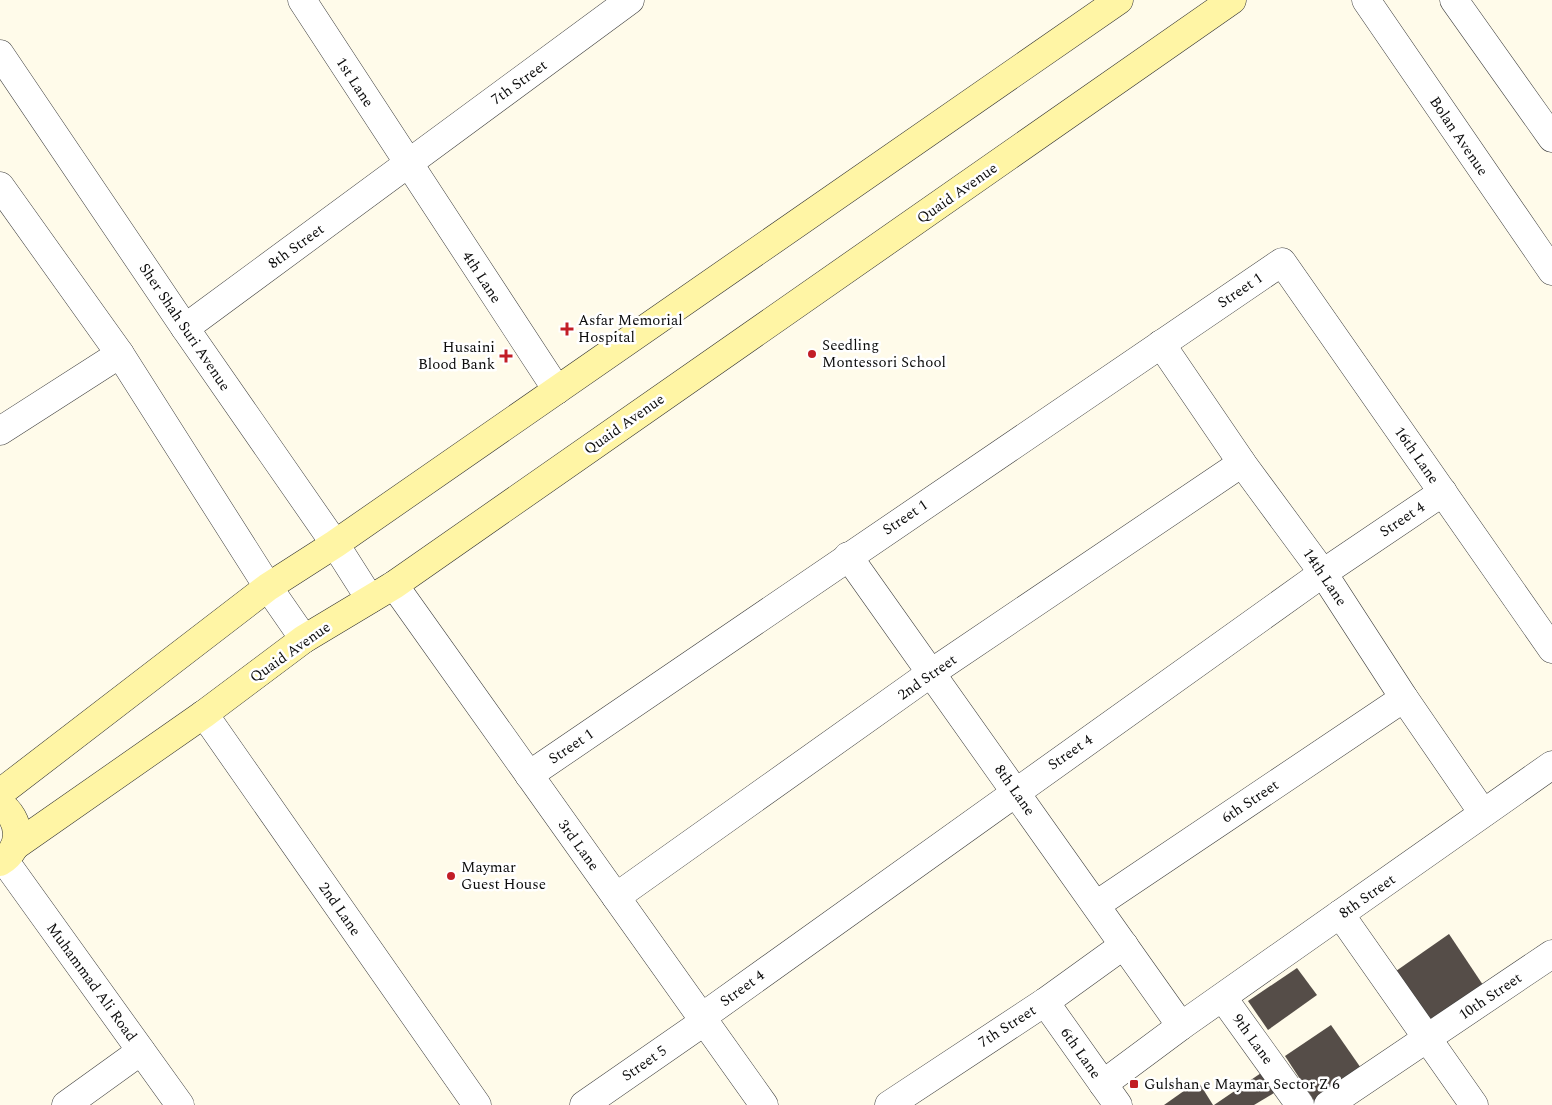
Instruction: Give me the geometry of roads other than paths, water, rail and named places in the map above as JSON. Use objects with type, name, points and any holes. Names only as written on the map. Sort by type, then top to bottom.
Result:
[{"type":"main road","points":[[0,793],[268,587],[335,544],[1120,0]]},
{"type":"main road","name":"Quaid Avenue","points":[[6,856],[204,714],[304,639],[394,585],[1232,0]]},
{"type":"main road","points":[[0,804],[13,817],[17,836],[6,856]]},
{"type":"street","name":"1st Lane","points":[[302,0],[408,164]]},
{"type":"street","name":"7th Street","points":[[408,164],[630,0]]},
{"type":"street","name":"Bolan Avenue","points":[[1366,0],[1552,271]]},
{"type":"street","points":[[1454,0],[1552,138]]},
{"type":"street","name":"Sher Shah Suri Avenue","points":[[0,54],[184,328],[335,544],[370,599]]},
{"type":"street","name":"8th Street","points":[[184,328],[408,164]]},
{"type":"street","name":"4th Lane","points":[[408,164],[558,390]]},
{"type":"street","points":[[0,186],[120,354],[268,587],[304,639]]},
{"type":"street","name":"Street 1","points":[[529,775],[1282,262]]},
{"type":"street","name":"16th Lane","points":[[1282,262],[1552,649]]},
{"type":"street","name":"14th Lane","points":[[1161,344],[1242,463],[1323,572],[1404,698],[1483,813]]},
{"type":"street","points":[[0,431],[120,354]]},
{"type":"street","name":"2nd Street","points":[[616,897],[931,674],[1242,463]]},
{"type":"street","name":"Street 4","points":[[703,1019],[1016,790],[1323,572],[1443,492]]},
{"type":"street","name":"8th Lane","points":[[848,556],[1016,790],[1181,1026]]},
{"type":"street","name":"3rd Lane","points":[[394,585],[764,1105]]},
{"type":"street","name":"6th Street","points":[[1096,905],[1404,698]]},
{"type":"street","name":"2nd Lane","points":[[204,714],[477,1105]]},
{"type":"street","name":"8th Street","points":[[1110,1094],[1181,1026],[1552,765]]},
{"type":"street","name":"Muhammad Ali Road","points":[[6,856],[180,1105]]},
{"type":"street","points":[[1340,914],[1474,1105]]},
{"type":"street","name":"7th Street","points":[[888,1105],[1045,1002],[1124,945]]},
{"type":"street","name":"10th Street","points":[[1328,1105],[1552,954]]},
{"type":"street","name":"9th Lane","points":[[1223,998],[1300,1105]]},
{"type":"street","name":"6th Lane","points":[[1045,1002],[1110,1094]]},
{"type":"street","name":"Street 5","points":[[584,1105],[703,1019]]},
{"type":"street","points":[[66,1105],[141,1051]]},
{"type":"place","name":"Asfar Memorial Hospital","points":[[567,329]]},
{"type":"place","name":"Seedling Montessori School","points":[[812,354]]},
{"type":"place","name":"Husaini Blood Bank","points":[[506,356]]},
{"type":"place","name":"Maymar Guest House","points":[[451,876]]},
{"type":"place","name":"Gulshan e Maymar Sector Z 6","points":[[1134,1084]]}]
